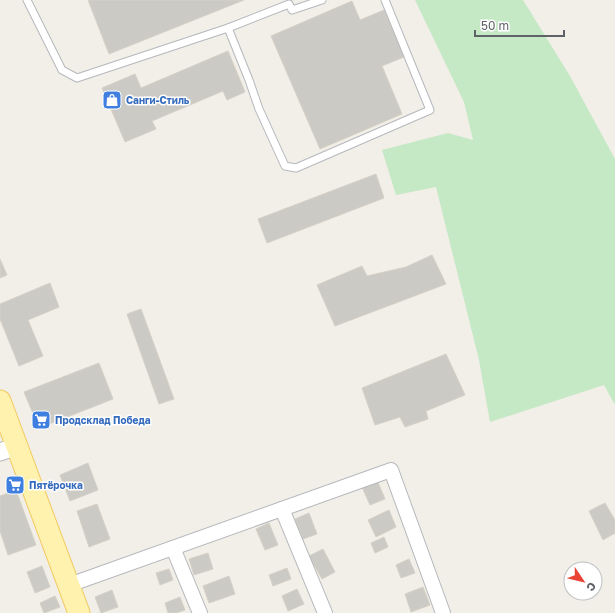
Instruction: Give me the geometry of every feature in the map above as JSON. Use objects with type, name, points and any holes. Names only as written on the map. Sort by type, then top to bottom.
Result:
[{"type":"main road","points":[[0,401],[8,449],[69,585],[79,613]]},
{"type":"street","points":[[69,585],[391,470],[443,613]]},
{"type":"street","points":[[282,509],[325,613]]},
{"type":"street","points":[[173,548],[200,613]]},
{"type":"lane","points":[[27,0],[62,70],[77,78],[228,28],[288,4],[292,10],[322,0]]},
{"type":"lane","points":[[228,28],[259,109],[285,166],[296,168],[430,110],[384,0]]},
{"type":"green space","points":[[415,0],[523,0],[570,76],[615,159],[615,405],[604,385],[490,422],[479,360],[436,187],[396,195],[382,150],[448,133],[473,140],[464,102]]},
{"type":"building","points":[[88,0],[244,0],[109,54]]},
{"type":"building","points":[[352,1],[360,20],[384,10],[404,57],[382,66],[402,114],[320,149],[271,36]]},
{"type":"building","points":[[228,51],[245,92],[227,100],[223,91],[152,121],[156,129],[125,142],[102,88],[135,74],[141,88]]},
{"type":"building","points":[[376,174],[384,198],[267,243],[258,219]]},
{"type":"building","points":[[432,255],[446,284],[335,326],[317,285],[362,266],[367,276],[406,267]]},
{"type":"building","points":[[0,259],[7,275],[0,278]]},
{"type":"building","points":[[50,283],[59,307],[28,320],[43,356],[19,366],[0,319],[0,304]]},
{"type":"building","points":[[141,309],[174,399],[159,404],[127,314]]},
{"type":"building","points":[[446,354],[465,395],[426,411],[428,419],[405,427],[400,417],[375,425],[362,388]]},
{"type":"building","points":[[99,363],[113,399],[39,428],[24,392]]},
{"type":"building","points":[[88,463],[98,490],[70,501],[60,475]]},
{"type":"building","points":[[377,480],[385,499],[370,505],[362,487]]},
{"type":"building","points":[[16,490],[36,545],[8,555],[0,531],[0,496]]},
{"type":"building","points":[[605,503],[615,520],[615,533],[603,540],[589,511]]},
{"type":"building","points":[[97,504],[110,539],[89,547],[77,511]]},
{"type":"building","points":[[389,510],[396,527],[376,537],[368,520]]},
{"type":"building","points":[[309,513],[317,534],[303,539],[295,519]]},
{"type":"building","points":[[269,523],[278,545],[265,550],[256,529]]},
{"type":"building","points":[[384,537],[388,547],[375,553],[371,543]]},
{"type":"building","points":[[323,549],[335,572],[322,579],[309,556]]},
{"type":"building","points":[[208,553],[213,569],[194,575],[189,559]]},
{"type":"building","points":[[409,559],[415,573],[401,578],[396,565]]},
{"type":"building","points":[[42,566],[50,587],[35,593],[27,572]]},
{"type":"building","points":[[287,568],[291,579],[273,586],[269,575]]},
{"type":"building","points":[[169,569],[173,580],[160,585],[156,573]]},
{"type":"building","points":[[229,576],[235,594],[209,603],[203,586]]},
{"type":"building","points":[[423,587],[430,605],[411,612],[405,594]]},
{"type":"building","points":[[297,589],[304,604],[288,611],[282,596]]},
{"type":"building","points":[[112,590],[118,607],[101,613],[95,597]]},
{"type":"building","points":[[55,596],[60,607],[44,613],[40,603]]},
{"type":"building","points":[[180,597],[185,610],[176,613],[168,613],[165,603]]},
{"type":"place","name":"Санги-Стиль","points":[[112,100]]},
{"type":"place","name":"Продсклад Победа","points":[[41,420]]},
{"type":"place","name":"Пятёрочка","points":[[15,485]]}]
